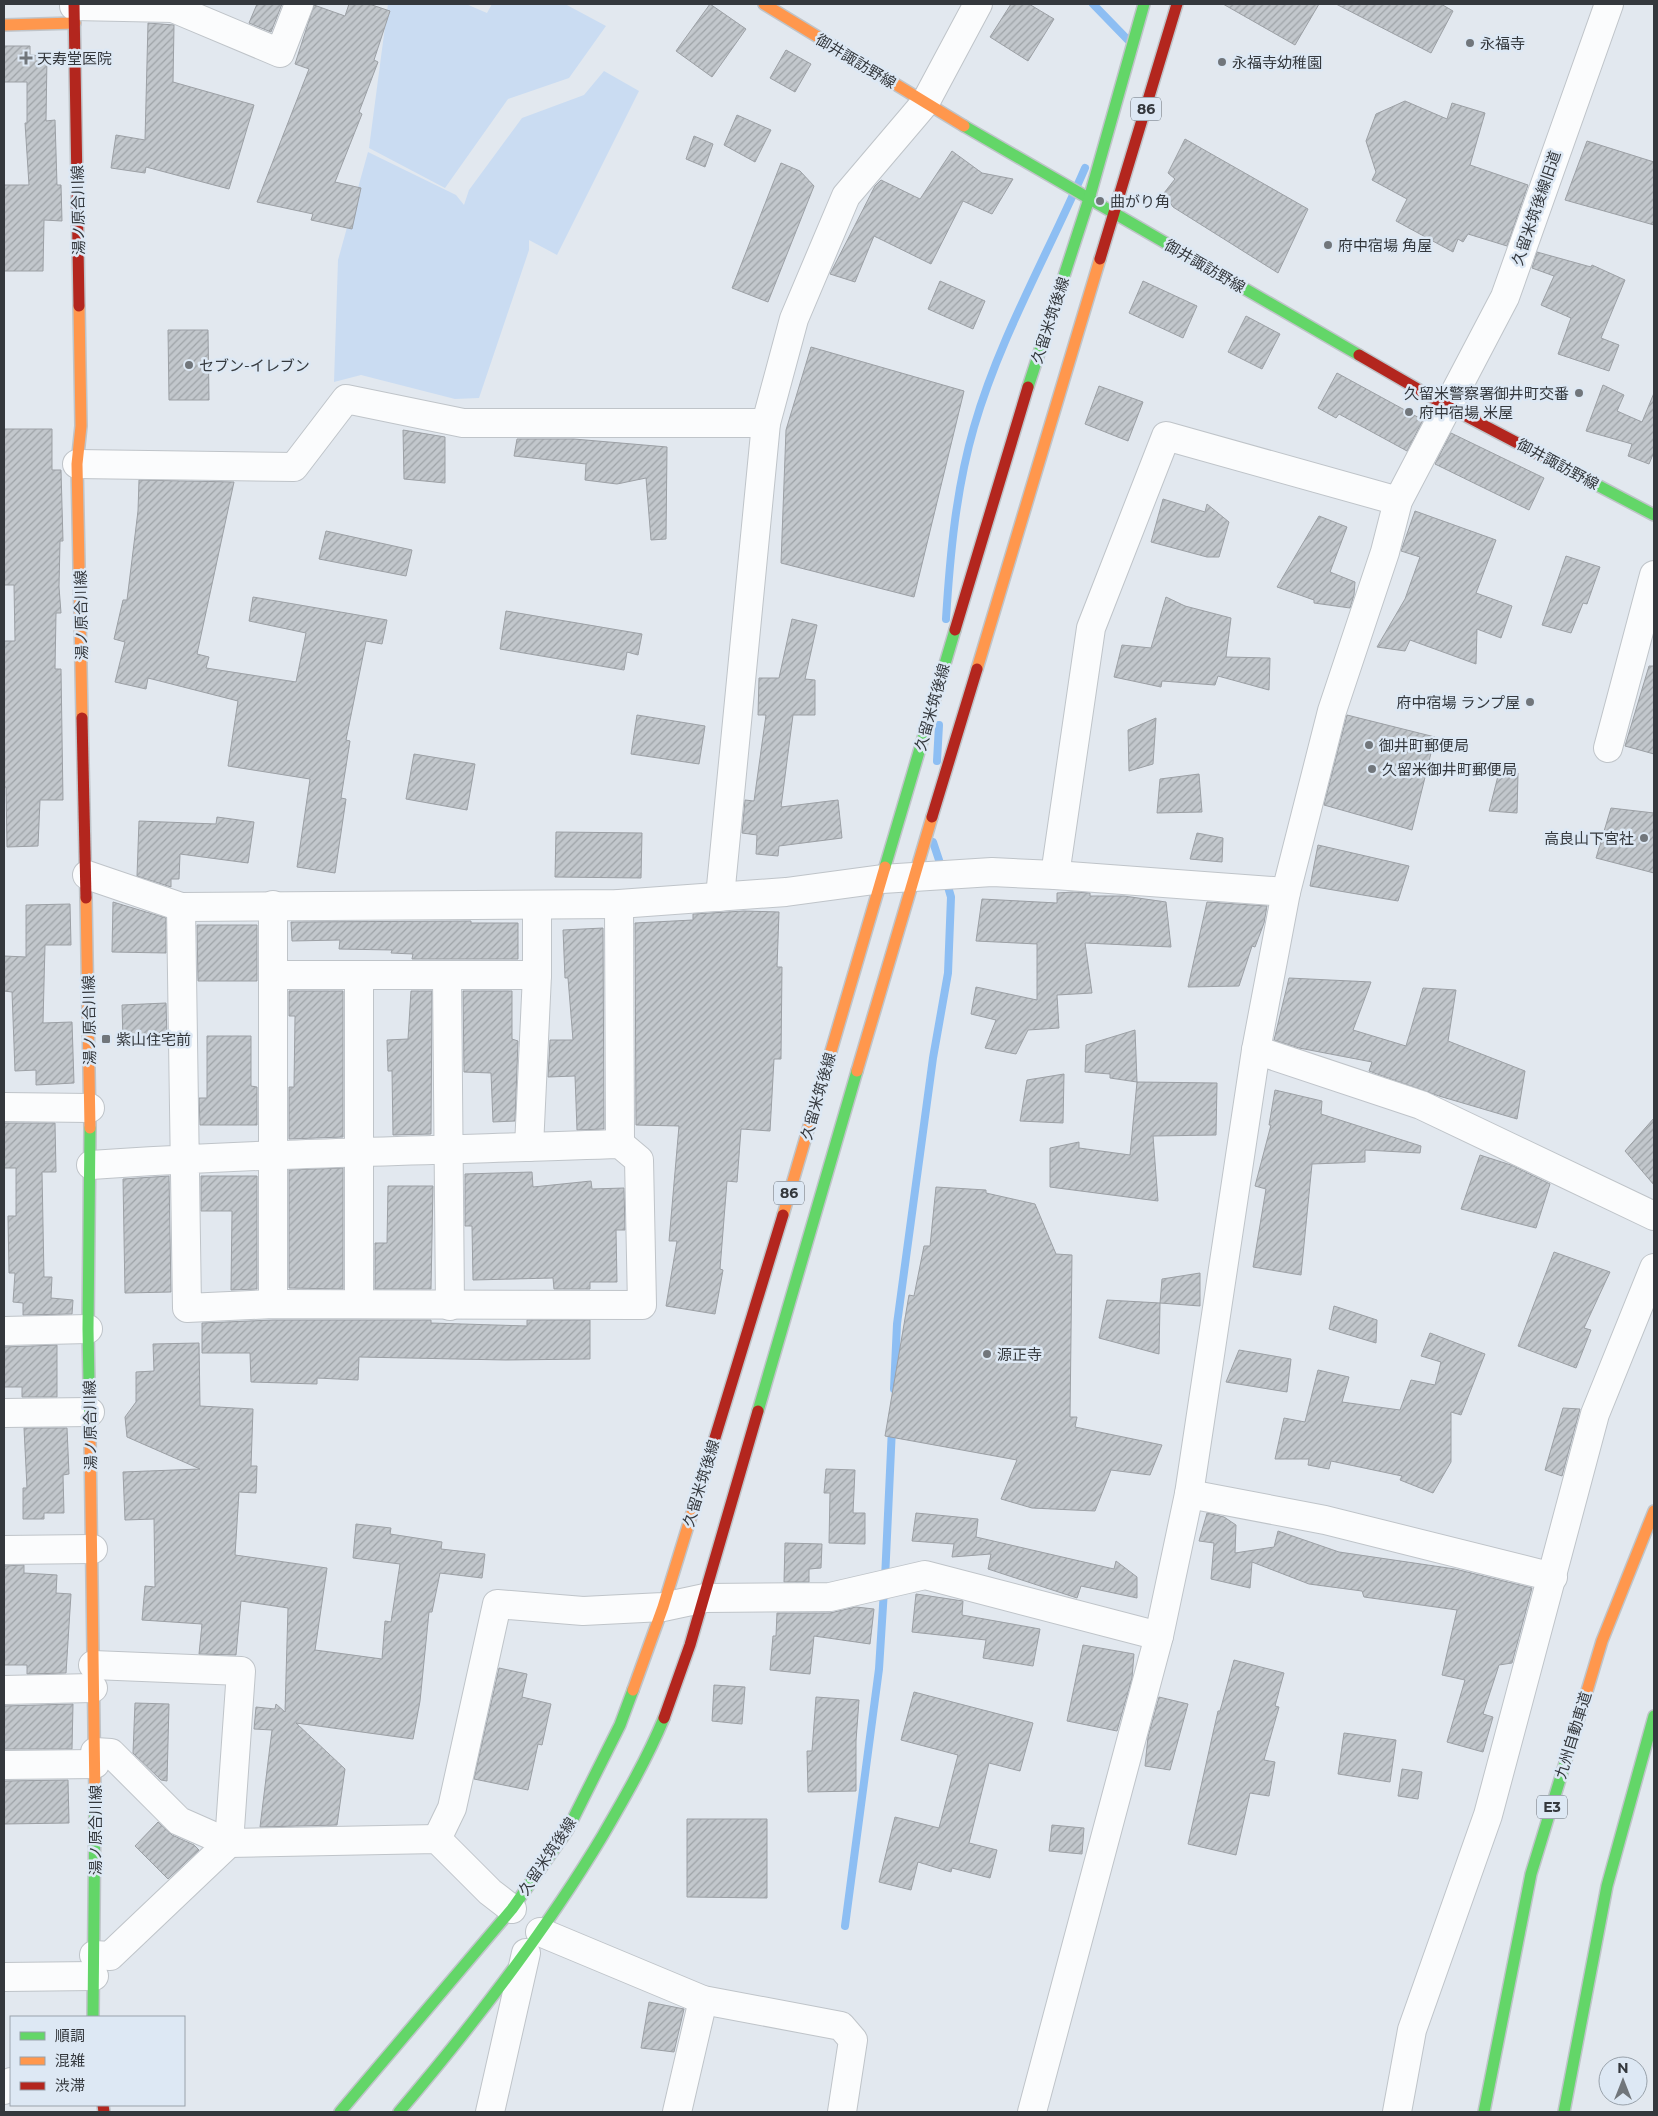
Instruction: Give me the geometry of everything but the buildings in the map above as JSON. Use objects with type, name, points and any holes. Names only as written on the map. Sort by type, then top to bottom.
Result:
[{"type":"main road","name":"御井諏訪野線","points":[[764,4],[925,103],[1447,406],[1654,515]]},
{"type":"main road","name":"久留米筑後線","points":[[340,2112],[512,1909],[567,1831],[620,1725],[663,1607],[780,1224],[1010,443],[1089,199],[1144,4]]},
{"type":"main road","name":"久留米筑後線","points":[[399,2112],[533,1942],[586,1863],[647,1757],[690,1645],[914,877],[1177,4]]},
{"type":"main road","points":[[4,25],[74,11]]},
{"type":"main road","name":"湯ノ原合川線","points":[[74,11],[81,426],[77,464],[87,875],[91,1164],[88,1329],[95,1758],[94,2016]]},
{"type":"main road","name":"九州自動車道","points":[[1484,2112],[1531,1874],[1602,1641],[1654,1511]]},
{"type":"main road","points":[[1564,2112],[1607,1886],[1654,1716]]},
{"type":"street","points":[[74,11],[174,6],[280,53],[299,4]]},
{"type":"street","points":[[720,897],[766,423],[794,319],[846,196],[925,103],[969,24],[978,4]]},
{"type":"street","name":"久留米筑後線旧道","points":[[1032,2112],[1159,1636],[1189,1494],[1256,1050],[1286,892],[1332,712],[1385,552],[1398,501],[1505,297],[1609,4]]},
{"type":"street","points":[[77,464],[294,467],[346,399],[463,423],[766,423]]},
{"type":"street","points":[[1055,875],[1091,628],[1166,436],[1398,501]]},
{"type":"street","points":[[1608,748],[1654,575]]},
{"type":"street","points":[[87,875],[181,907],[619,904],[786,892],[882,879],[992,872],[1286,892]]},
{"type":"street","points":[[619,904],[620,1144]]},
{"type":"street","points":[[273,905],[273,1304]]},
{"type":"street","points":[[529,1147],[537,974],[537,905]]},
{"type":"street","points":[[91,1164],[185,1158],[359,1153],[449,1148],[620,1144],[640,1160],[642,1305],[450,1306],[273,1304],[187,1308],[185,1158],[181,907]]},
{"type":"street","points":[[273,975],[448,976],[537,974]]},
{"type":"street","points":[[359,976],[359,1304]]},
{"type":"street","points":[[448,976],[450,1306]]},
{"type":"street","points":[[1256,1050],[1421,1105],[1654,1216]]},
{"type":"street","points":[[4,1107],[90,1108]]},
{"type":"street","points":[[1397,2112],[1412,2030],[1488,1815],[1595,1414],[1654,1268]]},
{"type":"street","points":[[4,1331],[88,1329]]},
{"type":"street","points":[[4,1413],[90,1412]]},
{"type":"street","points":[[1189,1494],[1325,1520],[1553,1577]]},
{"type":"street","points":[[4,1550],[93,1549]]},
{"type":"street","points":[[438,1839],[452,1808],[497,1604],[584,1611],[663,1607],[705,1598],[830,1597],[925,1575],[1159,1636]]},
{"type":"street","points":[[4,1690],[93,1677],[241,1671],[229,1843],[110,1956],[94,1966],[4,1977]]},
{"type":"street","points":[[4,1766],[95,1758],[111,1753],[179,1821],[229,1843],[438,1839],[490,1892],[512,1909]]},
{"type":"street","points":[[490,2112],[533,1942],[703,2000],[842,2026],[852,2040],[842,2112]]},
{"type":"street","points":[[676,2112],[703,2000]]},
{"type":"shaded area","points":[[388,4],[466,4],[487,13],[492,4],[565,4],[606,26],[569,78],[508,99],[445,188],[369,148]]},
{"type":"shaded area","points":[[604,71],[639,91],[557,255],[529,240],[529,250],[479,398],[455,399],[361,375],[334,382],[338,260],[368,152],[456,195],[464,205],[469,190],[522,118],[584,95]]},
{"type":"waterway","points":[[1093,4],[1128,40]]},
{"type":"waterway","points":[[946,619],[958,498],[974,427],[997,361],[1011,328],[1085,168]]},
{"type":"waterway","points":[[937,761],[939,725]]},
{"type":"waterway","points":[[933,842],[942,869]]},
{"type":"waterway","points":[[894,1389],[897,1324],[933,1058],[948,973],[951,897],[946,880]]},
{"type":"waterway","points":[[885,1579],[892,1428]]},
{"type":"waterway","points":[[845,1926],[879,1669],[884,1590]]},
{"type":"traffic: fast","points":[[1028,387],[1089,199],[1144,4]]},
{"type":"traffic: fast","points":[[964,126],[1359,355]]},
{"type":"traffic: fast","points":[[1542,456],[1654,515]]},
{"type":"traffic: fast","points":[[885,867],[955,630]]},
{"type":"traffic: fast","points":[[758,1411],[857,1071]]},
{"type":"traffic: fast","points":[[90,1128],[88,1329],[90,1438]]},
{"type":"traffic: fast","points":[[340,2112],[512,1909],[567,1831],[620,1725],[633,1690]]},
{"type":"traffic: fast","points":[[1484,2112],[1531,1874],[1584,1701]]},
{"type":"traffic: fast","points":[[1564,2112],[1607,1886],[1654,1716]]},
{"type":"traffic: fast","points":[[399,2112],[481,2012],[557,1908],[603,1835],[643,1763],[664,1718]]},
{"type":"traffic: fast","points":[[93,2016],[95,1799]]},
{"type":"traffic: slow","points":[[764,4],[964,126]]},
{"type":"traffic: slow","points":[[4,25],[75,23]]},
{"type":"traffic: slow","points":[[977,669],[1100,259]]},
{"type":"traffic: slow","points":[[79,306],[81,426],[77,464],[82,718]]},
{"type":"traffic: slow","points":[[857,1071],[932,817]]},
{"type":"traffic: slow","points":[[783,1215],[885,867]]},
{"type":"traffic: slow","points":[[86,898],[90,1128]]},
{"type":"traffic: slow","points":[[90,1438],[95,1799]]},
{"type":"traffic: slow","points":[[633,1690],[663,1607],[696,1500]]},
{"type":"traffic: slow","points":[[1584,1701],[1602,1641],[1654,1511]]},
{"type":"traffic: jam","points":[[74,4],[79,306]]},
{"type":"traffic: jam","points":[[1100,259],[1177,4]]},
{"type":"traffic: jam","points":[[1359,355],[1447,406],[1542,456]]},
{"type":"traffic: jam","points":[[955,630],[1028,387]]},
{"type":"traffic: jam","points":[[932,817],[977,669]]},
{"type":"traffic: jam","points":[[82,718],[86,898]]},
{"type":"traffic: jam","points":[[696,1500],[783,1215]]},
{"type":"traffic: jam","points":[[664,1718],[690,1645],[758,1411]]},
{"type":"traffic: jam","points":[[103,2106],[104,2112]]},
{"type":"place","name":"永福寺","points":[[1470,43]]},
{"type":"place","name":"天寿堂医院","points":[[26,58]]},
{"type":"place","name":"永福寺幼稚園","points":[[1222,62]]},
{"type":"place","name":"曲がり角","points":[[1100,201]]},
{"type":"place","name":"府中宿場 角屋","points":[[1328,245]]},
{"type":"place","name":"セブン-イレブン","points":[[189,365]]},
{"type":"place","name":"久留米警察署御井町交番","points":[[1579,393]]},
{"type":"place","name":"府中宿場 米屋","points":[[1409,412]]},
{"type":"place","name":"府中宿場 ランプ屋","points":[[1530,702]]},
{"type":"place","name":"御井町郵便局","points":[[1369,745]]},
{"type":"place","name":"久留米御井町郵便局","points":[[1372,769]]},
{"type":"place","name":"高良山下宮社","points":[[1644,838]]},
{"type":"place","name":"紫山住宅前","points":[[106,1039]]},
{"type":"place","name":"源正寺","points":[[987,1354]]}]
